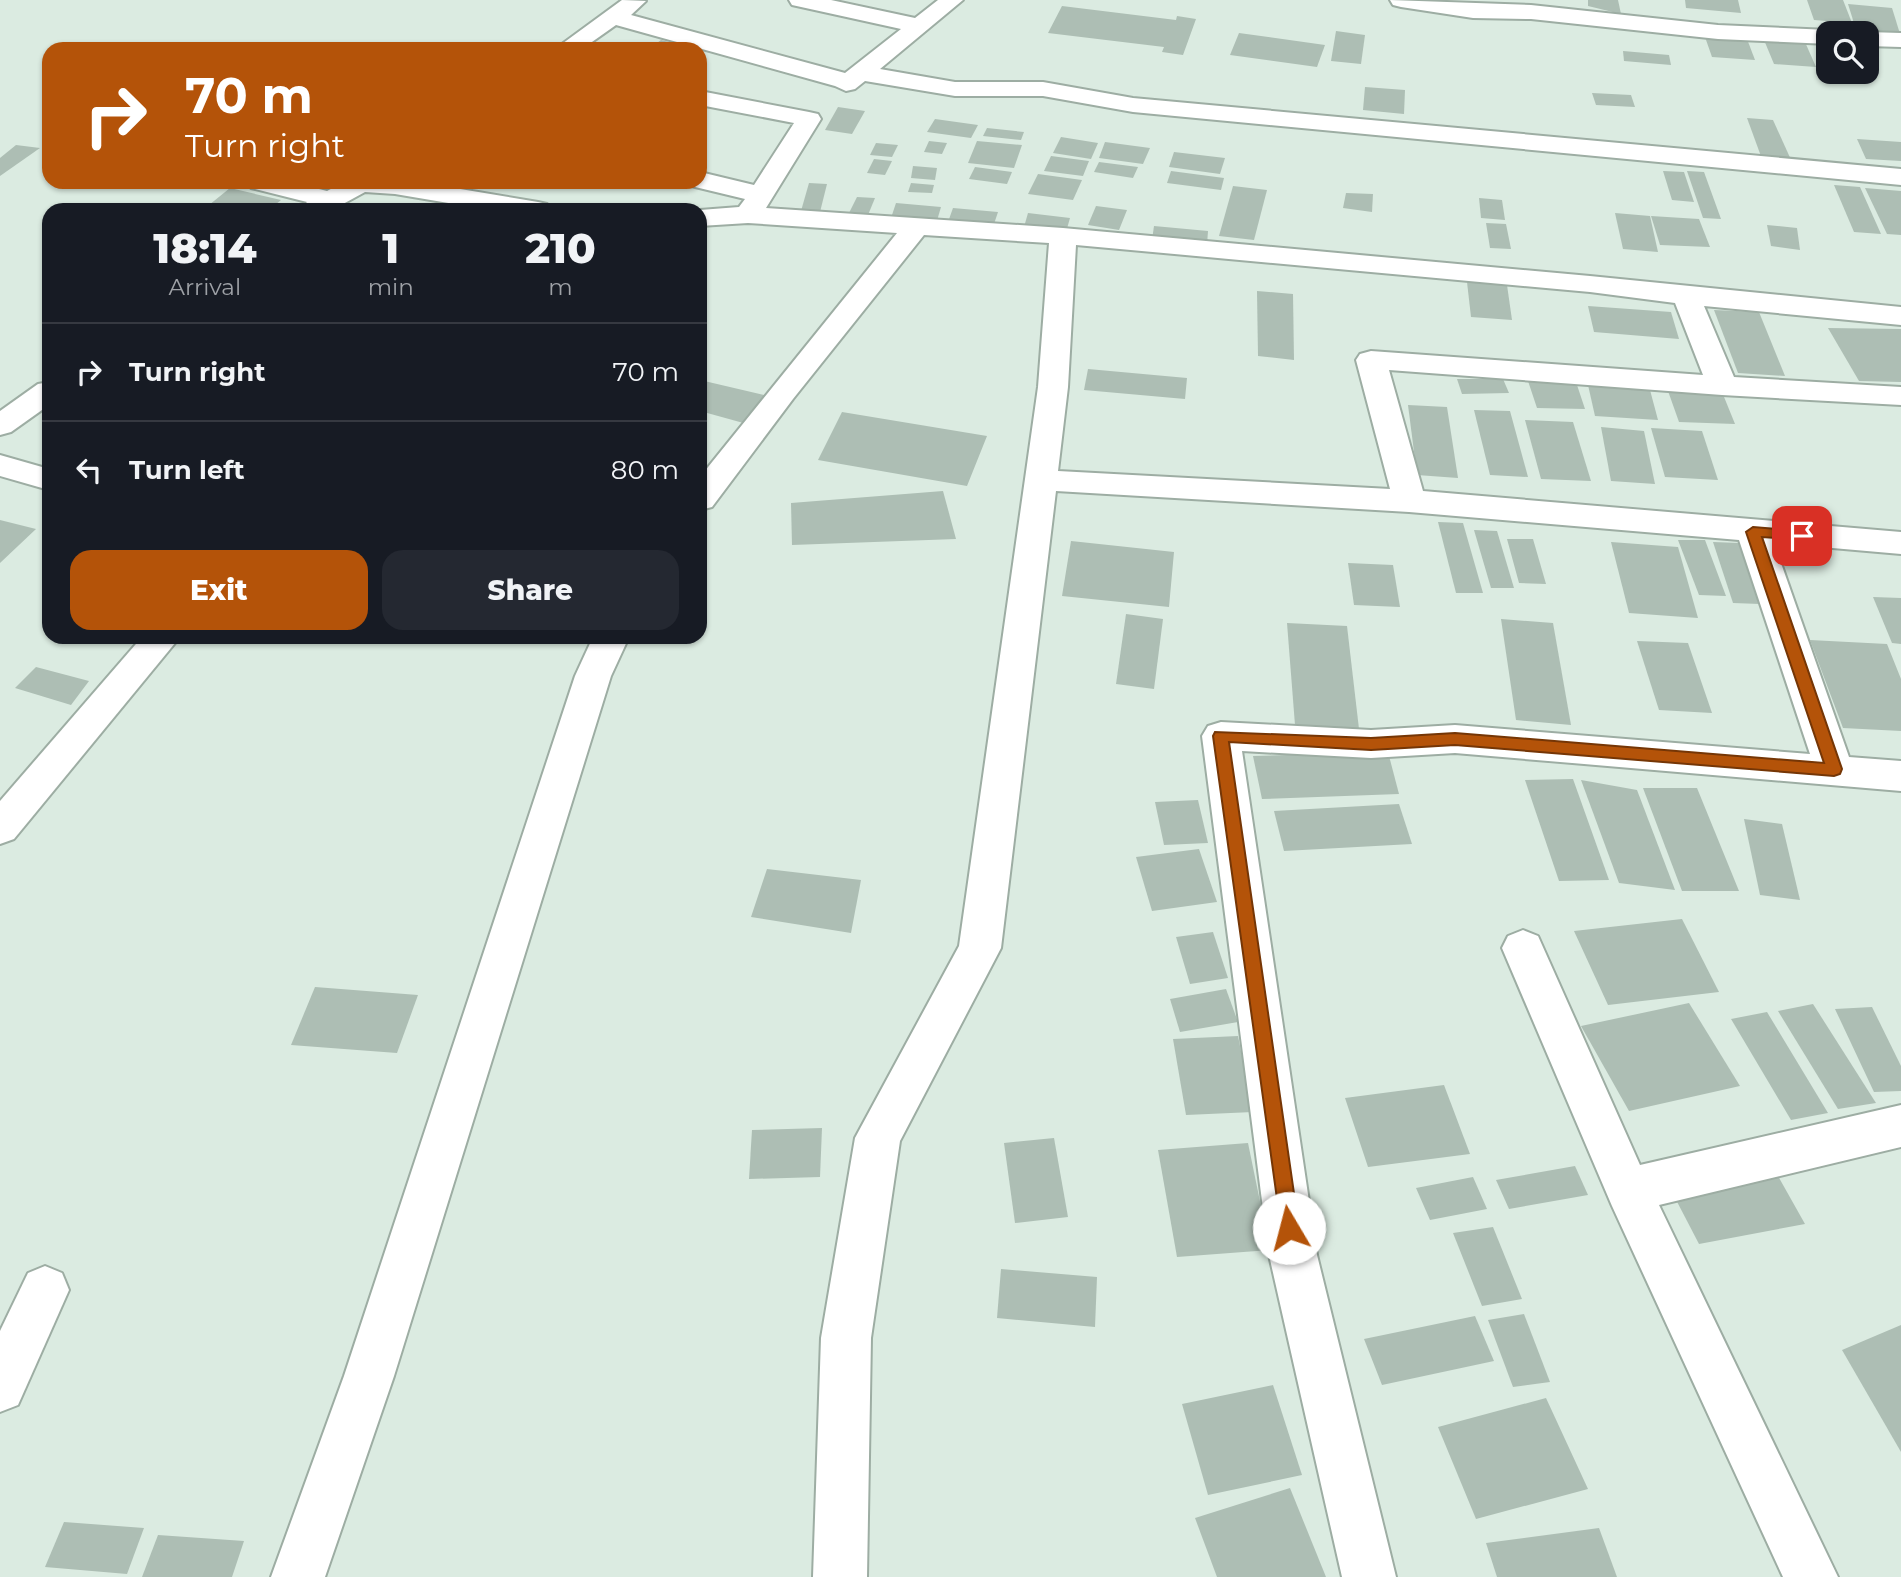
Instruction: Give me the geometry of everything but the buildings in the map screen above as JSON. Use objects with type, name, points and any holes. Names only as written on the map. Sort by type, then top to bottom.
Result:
[{"type":"street","points":[[577,42],[637,0]]},
{"type":"street","points":[[800,0],[918,26]]},
{"type":"street","points":[[707,216],[754,205],[809,119],[855,77],[952,0]]},
{"type":"street","points":[[1401,0],[1718,32],[1816,36]]},
{"type":"street","points":[[614,17],[855,77],[955,89],[1043,89],[1133,105],[1901,177]]},
{"type":"street","points":[[1879,39],[1901,40]]},
{"type":"street","points":[[707,99],[809,119]]},
{"type":"street","points":[[707,183],[754,205],[917,226],[1063,236],[1590,284],[1686,296],[1901,316]]},
{"type":"street","points":[[279,189],[316,203]]},
{"type":"street","points":[[325,203],[350,189]]},
{"type":"street","points":[[413,189],[496,203]]},
{"type":"street","points":[[707,490],[782,392],[917,226]]},
{"type":"street","points":[[840,1577],[846,1338],[878,1138],[980,948],[1053,387],[1063,236]]},
{"type":"street","points":[[1686,296],[1721,386]]},
{"type":"street","points":[[1409,501],[1371,360],[1721,386],[1901,396]]},
{"type":"street","points":[[0,425],[42,396]]},
{"type":"street","points":[[0,465],[42,478]]},
{"type":"street","points":[[1040,480],[1409,501],[1901,543]]},
{"type":"street","points":[[1753,532],[1834,769]]},
{"type":"street","points":[[0,828],[156,644]]},
{"type":"street","points":[[298,1577],[369,1377],[593,676],[608,644]]},
{"type":"street","points":[[1369,1577],[1293,1255],[1221,736],[1371,744],[1455,739],[1901,776]]},
{"type":"street","points":[[1523,948],[1628,1190],[1811,1577]]},
{"type":"street","points":[[1628,1190],[1901,1126]]},
{"type":"street","points":[[0,1387],[45,1290]]},
{"type":"route","points":[[1289,1228],[1221,736],[1371,744],[1455,739],[1834,769],[1753,532],[1802,536]]}]
